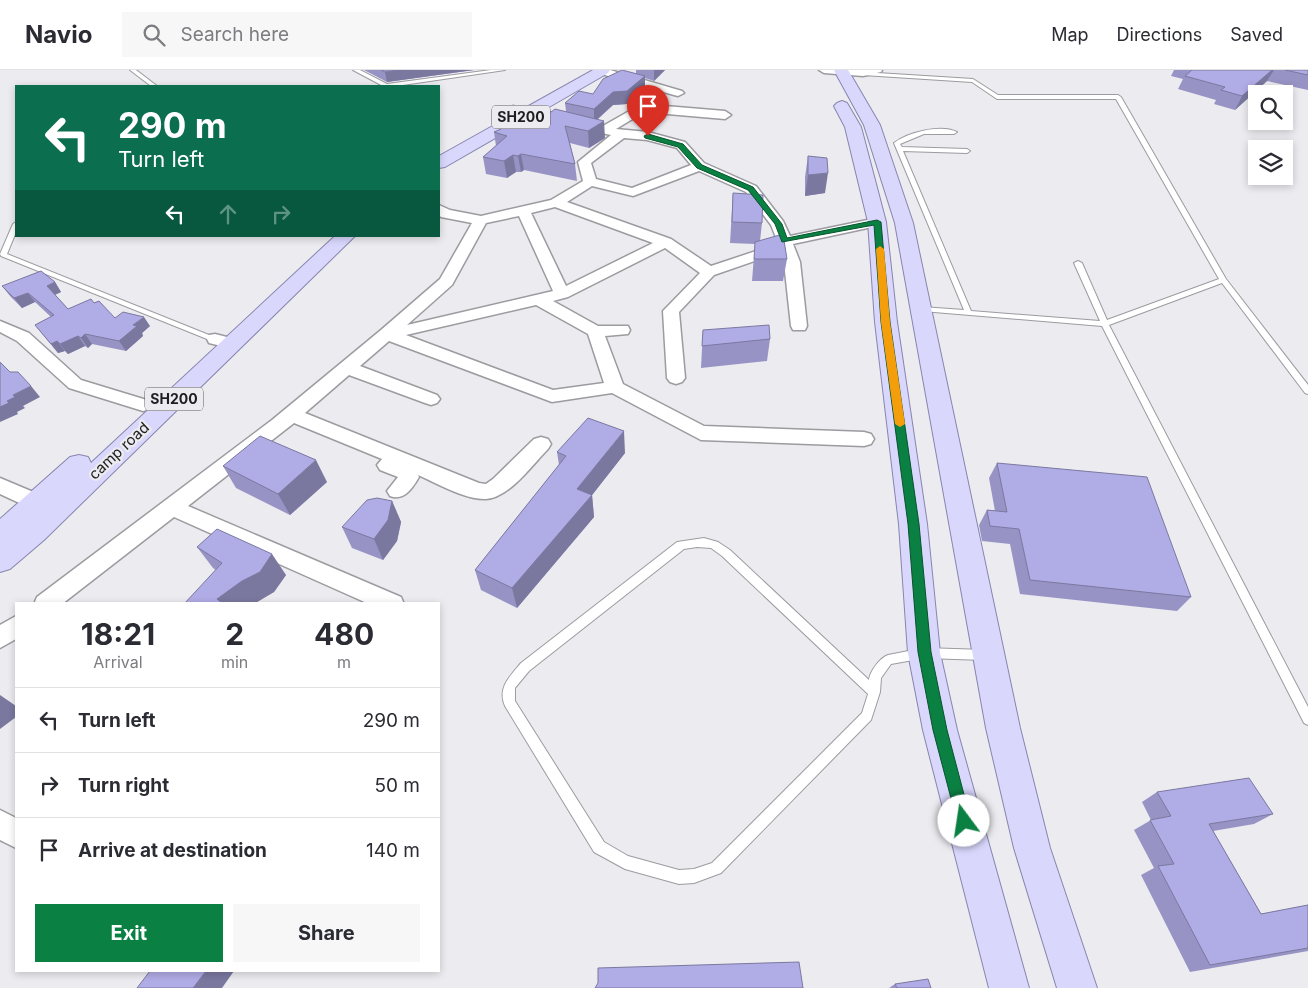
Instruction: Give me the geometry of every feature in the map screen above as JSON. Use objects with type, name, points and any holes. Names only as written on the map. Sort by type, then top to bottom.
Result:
[{"type":"main road","name":"SH200","points":[[440,162],[585,70]]},
{"type":"main road","name":"SH200","points":[[440,151],[602,71]]},
{"type":"main road","points":[[839,71],[877,222],[882,260],[886,322],[913,524],[924,652],[940,730],[1008,988]]},
{"type":"main road","points":[[839,71],[872,125],[904,222],[1003,728],[1032,848],[1077,988]]},
{"type":"main road","points":[[877,222],[904,222]]},
{"type":"main road","name":"camp road","points":[[0,561],[47,507],[143,405],[224,342],[325,237]]},
{"type":"main road","name":"camp road","points":[[0,535],[47,507],[224,342],[345,237]]},
{"type":"main road","points":[[882,260],[912,262]]},
{"type":"street","points":[[839,71],[877,70]]},
{"type":"street","points":[[602,71],[674,92],[606,130]]},
{"type":"street","points":[[643,108],[726,116]]},
{"type":"street","points":[[520,112],[621,134],[648,136],[681,145],[699,166],[751,189],[778,224],[785,241],[792,262],[799,326]]},
{"type":"street","points":[[590,182],[584,162],[621,134]]},
{"type":"street","points":[[440,210],[446,214],[481,220],[556,203],[590,182],[633,192],[699,166]]},
{"type":"street","points":[[556,203],[666,242],[709,272]]},
{"type":"street","points":[[523,210],[562,294]]},
{"type":"street","points":[[48,602],[285,420],[446,282],[481,220]]},
{"type":"street","points":[[676,378],[671,310],[709,272],[770,251],[785,241],[877,222]]},
{"type":"street","points":[[387,334],[562,294],[666,242]]},
{"type":"street","points":[[538,299],[595,331],[622,330]]},
{"type":"street","points":[[0,326],[23,337],[75,384],[143,405]]},
{"type":"street","points":[[595,331],[615,387]]},
{"type":"street","points":[[387,334],[552,396],[615,387],[701,433],[864,439]]},
{"type":"street","points":[[347,368],[431,400]]},
{"type":"street","points":[[285,420],[480,491],[489,492],[498,487],[541,444]]},
{"type":"street","points":[[285,420],[406,472],[409,477],[397,490]]},
{"type":"street","points":[[0,485],[47,507]]},
{"type":"street","points":[[171,507],[388,602]]},
{"type":"street","points":[[0,638],[15,627]]},
{"type":"street","points":[[0,824],[15,833]]},
{"type":"lane","points":[[133,70],[153,85]]},
{"type":"lane","points":[[356,70],[384,85]]},
{"type":"lane","points":[[393,85],[502,70]]},
{"type":"lane","points":[[839,71],[973,80],[997,97],[1118,97],[1223,280],[1308,391]]},
{"type":"lane","points":[[954,132],[939,130],[909,136],[897,143],[969,314]]},
{"type":"lane","points":[[900,149],[967,151]]},
{"type":"lane","points":[[15,226],[2,255],[224,342]]},
{"type":"lane","points":[[1078,263],[1105,324],[1308,719]]},
{"type":"lane","points":[[922,309],[1105,324],[1223,280]]},
{"type":"lane","points":[[874,692],[733,558],[719,546],[702,541],[681,545],[525,667],[509,686],[510,702],[599,847],[625,862],[679,877],[694,876],[716,868],[867,716],[874,692],[875,676],[888,660],[924,652],[989,655]]},
{"type":"building","points":[[381,70],[399,70],[385,72]]},
{"type":"building","points":[[622,70],[645,76],[627,91],[613,92],[594,109],[565,103],[579,91],[593,94],[603,79]]},
{"type":"building","points":[[1192,70],[1272,70],[1255,85],[1248,85],[1248,91],[1242,96],[1221,90],[1225,87],[1185,76]]},
{"type":"building","points":[[1285,70],[1308,70],[1308,75]]},
{"type":"building","points":[[544,109],[551,112],[555,109],[604,121],[588,131],[565,126],[575,164],[521,154],[518,156],[513,155],[504,161],[483,157],[507,136],[494,132],[517,122],[520,123]]},
{"type":"building","points":[[808,156],[827,158],[828,173],[808,175]]},
{"type":"building","points":[[733,193],[763,195],[762,223],[732,222]]},
{"type":"building","points":[[783,234],[787,259],[754,259],[755,242]]},
{"type":"building","points":[[41,271],[55,282],[47,286],[68,309],[91,299],[94,303],[99,301],[115,318],[123,312],[144,317],[133,325],[137,326],[119,341],[85,334],[81,338],[78,336],[60,344],[57,341],[51,344],[35,325],[54,315],[28,293],[14,298],[2,286]]},
{"type":"building","points":[[769,325],[770,339],[702,346],[703,330]]},
{"type":"building","points":[[0,362],[10,372],[18,372],[31,386],[13,395],[15,397],[7,401],[9,403],[0,407]]},
{"type":"building","points":[[588,418],[624,431],[577,489],[592,495],[512,588],[475,570],[566,456],[557,452]]},
{"type":"building","points":[[260,436],[316,460],[278,494],[223,466]]},
{"type":"building","points":[[997,463],[1147,477],[1191,597],[1030,580],[1019,529],[990,526],[987,510],[1007,512]]},
{"type":"building","points":[[377,498],[392,501],[388,520],[374,539],[342,527],[367,500]]},
{"type":"building","points":[[217,529],[272,554],[260,572],[242,581],[217,599],[221,602],[186,602],[222,563],[197,547]]},
{"type":"building","points":[[1249,778],[1273,814],[1209,824],[1261,914],[1308,905],[1308,948],[1210,965],[1158,866],[1174,864],[1150,820],[1171,816],[1157,792]]},
{"type":"building","points":[[799,962],[803,988],[595,988],[598,983],[598,968]]},
{"type":"building","points":[[149,972],[205,972],[193,988],[137,988]]},
{"type":"building","points":[[928,979],[931,988],[897,988],[895,984]]},
{"type":"slow traffic","points":[[880,249],[886,322],[900,424]]},
{"type":"route","points":[[648,136],[681,145],[699,166],[751,189],[778,224],[785,241],[877,222],[882,260],[886,322],[913,524],[924,652],[940,730],[964,821]]}]
